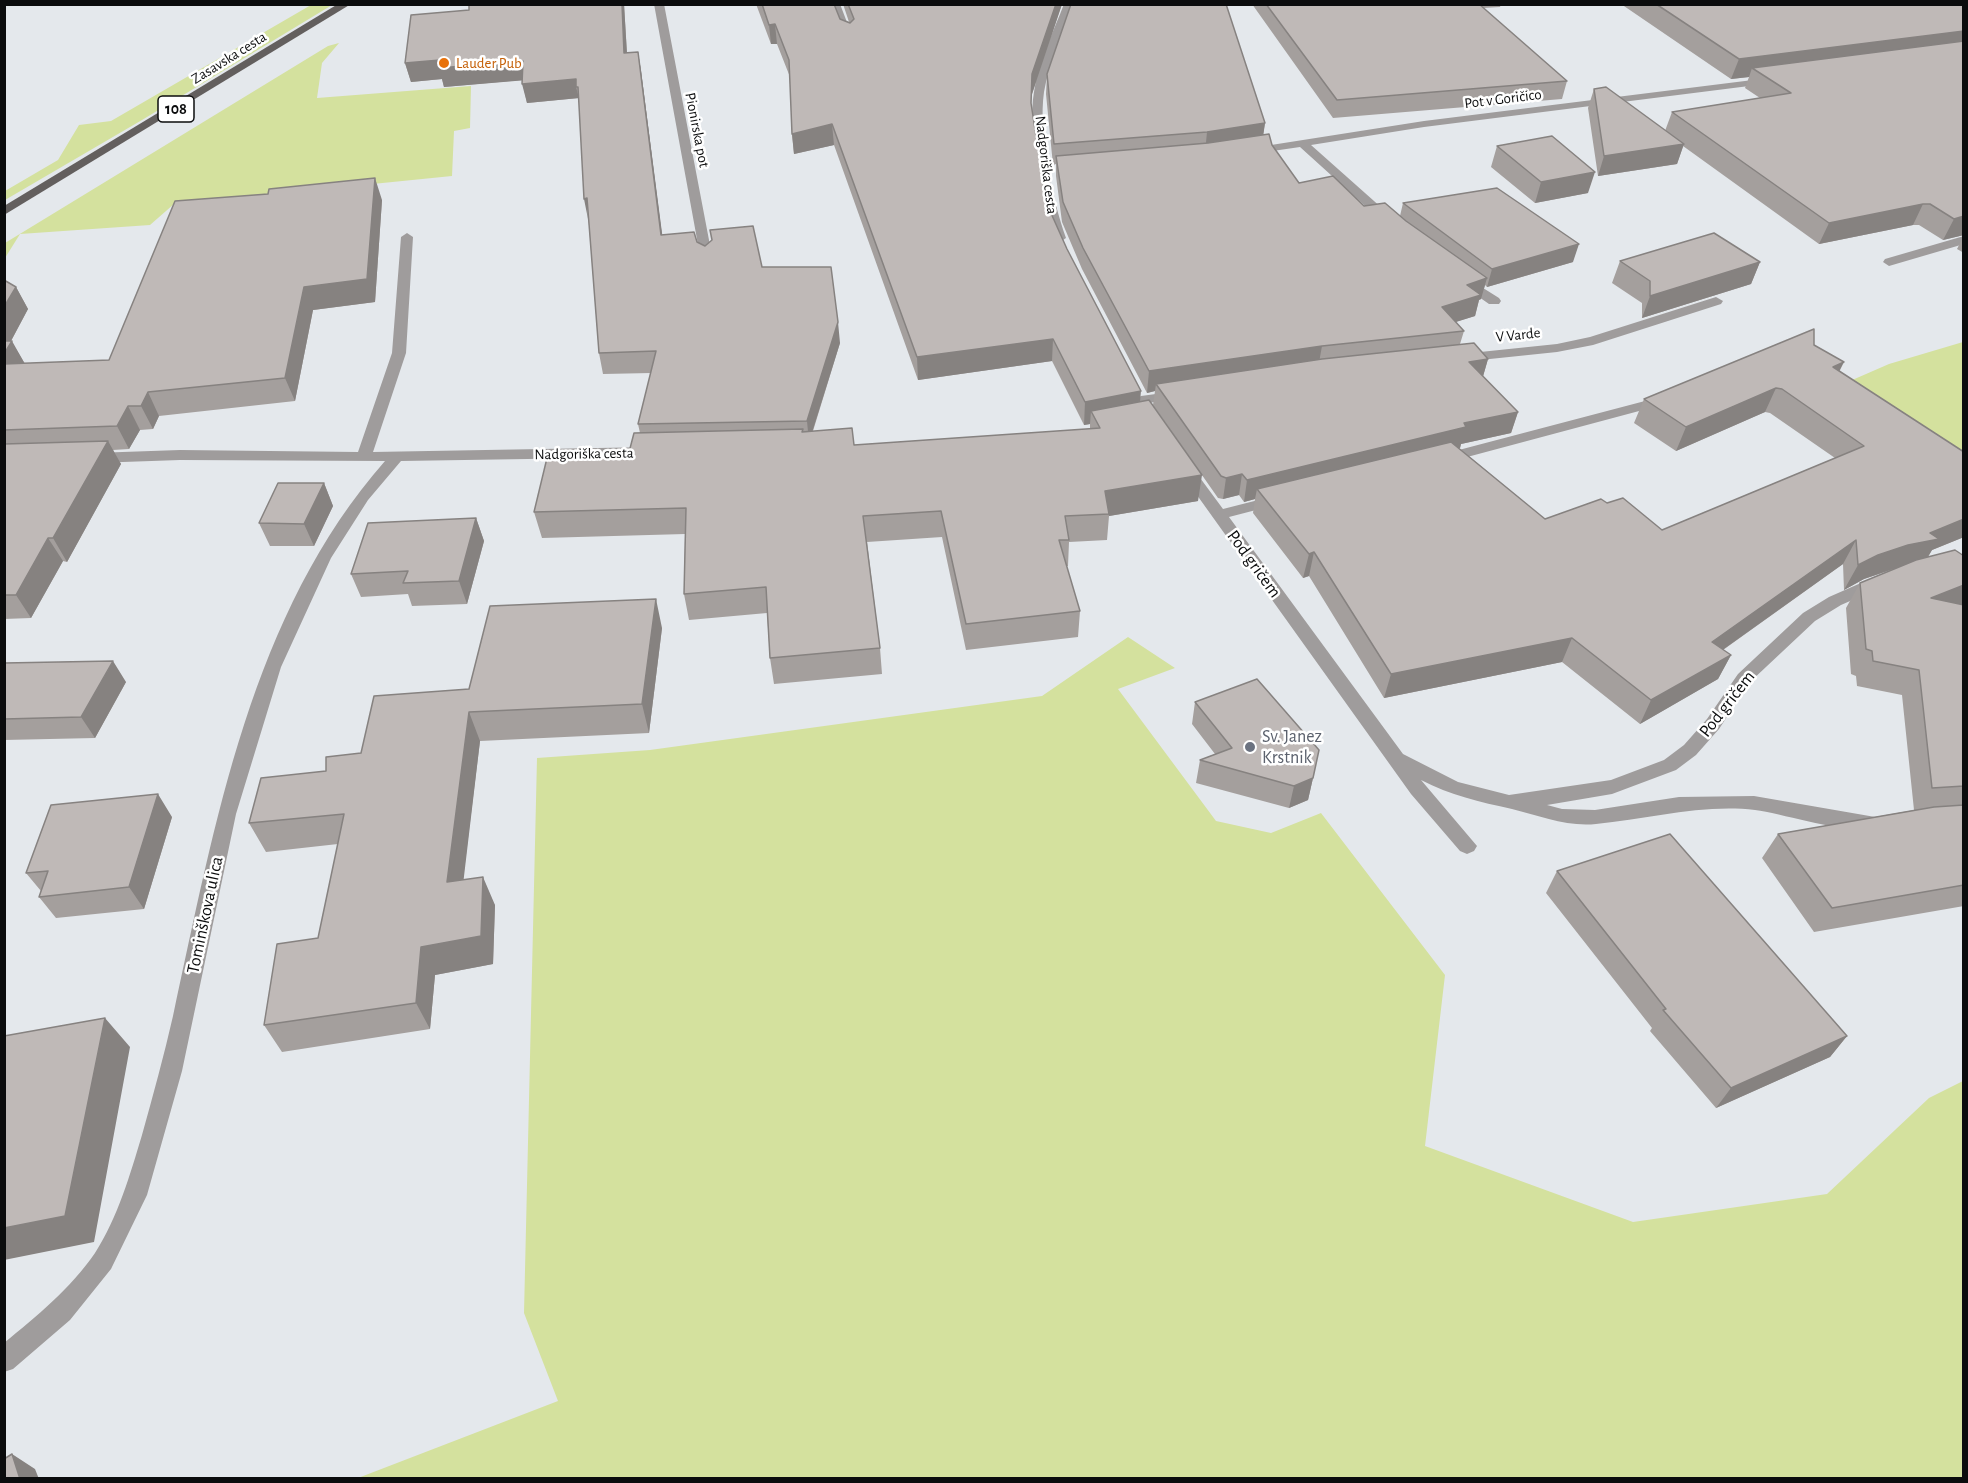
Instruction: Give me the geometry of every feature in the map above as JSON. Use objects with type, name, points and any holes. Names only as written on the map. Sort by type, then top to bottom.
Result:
[{"type":"main road","name":"Zasavska cesta","points":[[4,211],[346,4]]},
{"type":"street","name":"Pionirska pot","points":[[659,4],[707,261]]},
{"type":"street","points":[[835,4],[848,38]]},
{"type":"street","name":"Nadgoriška cesta","points":[[1066,252],[1054,223],[1052,171],[1039,123],[1039,94],[1069,4]]},
{"type":"street","name":"Pot v Goričico","points":[[1238,153],[1425,124],[1782,79]]},
{"type":"street","points":[[1302,143],[1399,230]]},
{"type":"street","points":[[364,457],[399,353],[407,237]]},
{"type":"street","points":[[1889,262],[1964,240]]},
{"type":"street","points":[[1453,273],[1494,301]]},
{"type":"street","name":"V Varde","points":[[1445,360],[1557,348],[1593,341],[1716,301]]},
{"type":"street","points":[[1141,400],[1188,393]]},
{"type":"street","points":[[1422,464],[1675,396]]},
{"type":"street","name":"Nadgoriška cesta","points":[[75,459],[180,455],[397,457],[666,452]]},
{"type":"street","name":"Pod gričem","points":[[1178,456],[1218,515],[1418,789],[1467,846]]},
{"type":"street","name":"Tominškova ulica","points":[[4,1360],[62,1311],[103,1261],[136,1195],[171,1071],[227,814],[272,667],[323,558],[362,496],[397,457]]},
{"type":"street","name":"Pod gričem","points":[[1218,515],[1287,498]]},
{"type":"street","name":"Pod gričem","points":[[1509,802],[1612,787],[1670,765],[1690,750],[1713,724],[1744,678],[1809,617],[1835,601],[1890,577]]},
{"type":"street","name":"Pod gričem","points":[[1396,758],[1453,788],[1542,813],[1562,816],[1595,817],[1678,804],[1714,802],[1754,803],[1872,824],[1895,823]]},
{"type":"green space","points":[[311,5],[332,5],[5,200],[5,191],[58,160],[79,125],[111,121]]},
{"type":"green space","points":[[339,43],[322,63],[317,98],[471,86],[470,128],[454,131],[452,176],[174,204],[150,225],[20,234],[5,258],[5,243],[328,46]]},
{"type":"green space","points":[[1963,342],[1963,473],[1781,411],[1889,364]]},
{"type":"green space","points":[[1128,637],[1175,668],[1118,689],[1216,821],[1271,833],[1321,813],[1445,975],[1425,1146],[1633,1222],[1827,1194],[1929,1098],[1963,1081],[1963,1478],[358,1478],[558,1401],[524,1313],[537,758],[650,750],[1042,696]]},
{"type":"building","points":[[469,4],[622,4],[624,53],[638,52],[661,235],[694,232],[697,242],[705,246],[712,240],[710,230],[753,226],[762,267],[831,267],[838,322],[807,421],[638,424],[656,351],[599,353],[587,198],[584,199],[576,79],[522,84],[523,61],[439,68],[440,60],[405,63],[411,15],[469,10]]},
{"type":"building","points":[[762,4],[834,4],[840,19],[850,23],[854,19],[848,4],[1056,4],[1032,74],[1031,103],[1046,202],[1067,249],[1141,391],[1085,402],[1053,339],[917,357],[832,124],[792,134],[789,60],[775,24],[769,25]]},
{"type":"building","points":[[1071,4],[1226,4],[1265,123],[1207,132],[1054,144],[1047,74]]},
{"type":"building","points":[[1266,4],[1479,4],[1567,81],[1337,100]]},
{"type":"building","points":[[1656,4],[1964,4],[1964,31],[1739,59]]},
{"type":"building","points":[[1964,41],[1964,216],[1954,219],[1930,204],[1923,204],[1829,223],[1672,112],[1791,93],[1752,68]]},
{"type":"building","points":[[1606,87],[1684,144],[1604,156],[1594,89]]},
{"type":"building","points":[[1269,134],[1272,145],[1299,183],[1333,176],[1364,206],[1385,203],[1406,221],[1487,278],[1467,285],[1481,295],[1442,307],[1464,331],[1322,346],[1149,371],[1083,248],[1063,202],[1056,156],[1208,143]]},
{"type":"building","points":[[1552,136],[1595,172],[1541,182],[1497,146]]},
{"type":"building","points":[[375,178],[367,279],[304,287],[285,378],[148,392],[141,406],[128,406],[117,426],[4,430],[4,364],[109,360],[175,201],[268,194],[269,189]]},
{"type":"building","points":[[1497,188],[1579,244],[1492,269],[1403,203]]},
{"type":"building","points":[[1714,233],[1760,262],[1650,296],[1650,281],[1620,261]]},
{"type":"building","points":[[4,280],[16,287],[4,307]]},
{"type":"building","points":[[1814,329],[1814,345],[1844,362],[1833,367],[1964,452],[1964,519],[1930,533],[1939,539],[1908,545],[1878,555],[1858,565],[1856,540],[1712,642],[1731,655],[1651,700],[1572,638],[1391,674],[1314,552],[1309,554],[1257,489],[1451,442],[1545,519],[1601,499],[1607,503],[1623,498],[1662,530],[1864,446],[1782,389],[1776,388],[1686,427],[1644,399]]},
{"type":"building","points":[[4,341],[12,341],[4,354]]},
{"type":"building","points":[[1474,343],[1488,359],[1469,362],[1518,412],[1464,423],[1466,427],[1247,480],[1242,474],[1226,478],[1221,476],[1156,384],[1322,359]]},
{"type":"building","points":[[1149,400],[1202,475],[1105,491],[1109,514],[1065,516],[1069,540],[1059,540],[1080,611],[966,624],[941,511],[863,516],[880,648],[770,658],[766,587],[684,594],[686,508],[534,512],[547,458],[628,456],[634,433],[803,429],[802,432],[852,428],[854,445],[1100,428],[1091,411]]},
{"type":"building","points":[[108,441],[53,538],[48,538],[16,595],[4,595],[4,444]]},
{"type":"building","points":[[278,483],[324,483],[304,524],[259,523]]},
{"type":"building","points":[[476,518],[459,581],[403,583],[408,571],[351,574],[368,523]]},
{"type":"building","points":[[1955,550],[1964,556],[1964,585],[1931,598],[1964,605],[1964,786],[1932,788],[1919,670],[1873,661],[1872,651],[1866,649],[1860,583],[1916,560]]},
{"type":"building","points":[[656,599],[642,704],[469,712],[447,882],[483,877],[481,936],[421,947],[416,1003],[264,1025],[277,944],[318,938],[344,814],[249,823],[261,778],[326,771],[326,757],[361,753],[374,696],[469,689],[490,606]]},
{"type":"building","points":[[113,661],[81,717],[4,719],[4,663]]},
{"type":"building","name":"Sv. Janez Krstnik","points":[[1257,679],[1319,750],[1313,778],[1294,786],[1200,760],[1232,748],[1195,702]]},
{"type":"building","points":[[158,794],[129,887],[39,897],[48,871],[26,873],[51,805]]},
{"type":"building","points":[[1964,805],[1964,885],[1832,908],[1778,834],[1934,807]]},
{"type":"building","points":[[1670,834],[1847,1036],[1731,1088],[1663,1010],[1666,1009],[1557,871]]},
{"type":"building","points":[[105,1018],[65,1216],[4,1228],[4,1036]]},
{"type":"building","points":[[12,1454],[20,1479],[4,1479],[4,1459]]},
{"type":"place","name":"Lauder Pub","points":[[444,63]]},
{"type":"place","name":"Sv. Janez Krstnik","points":[[1250,747]]}]
